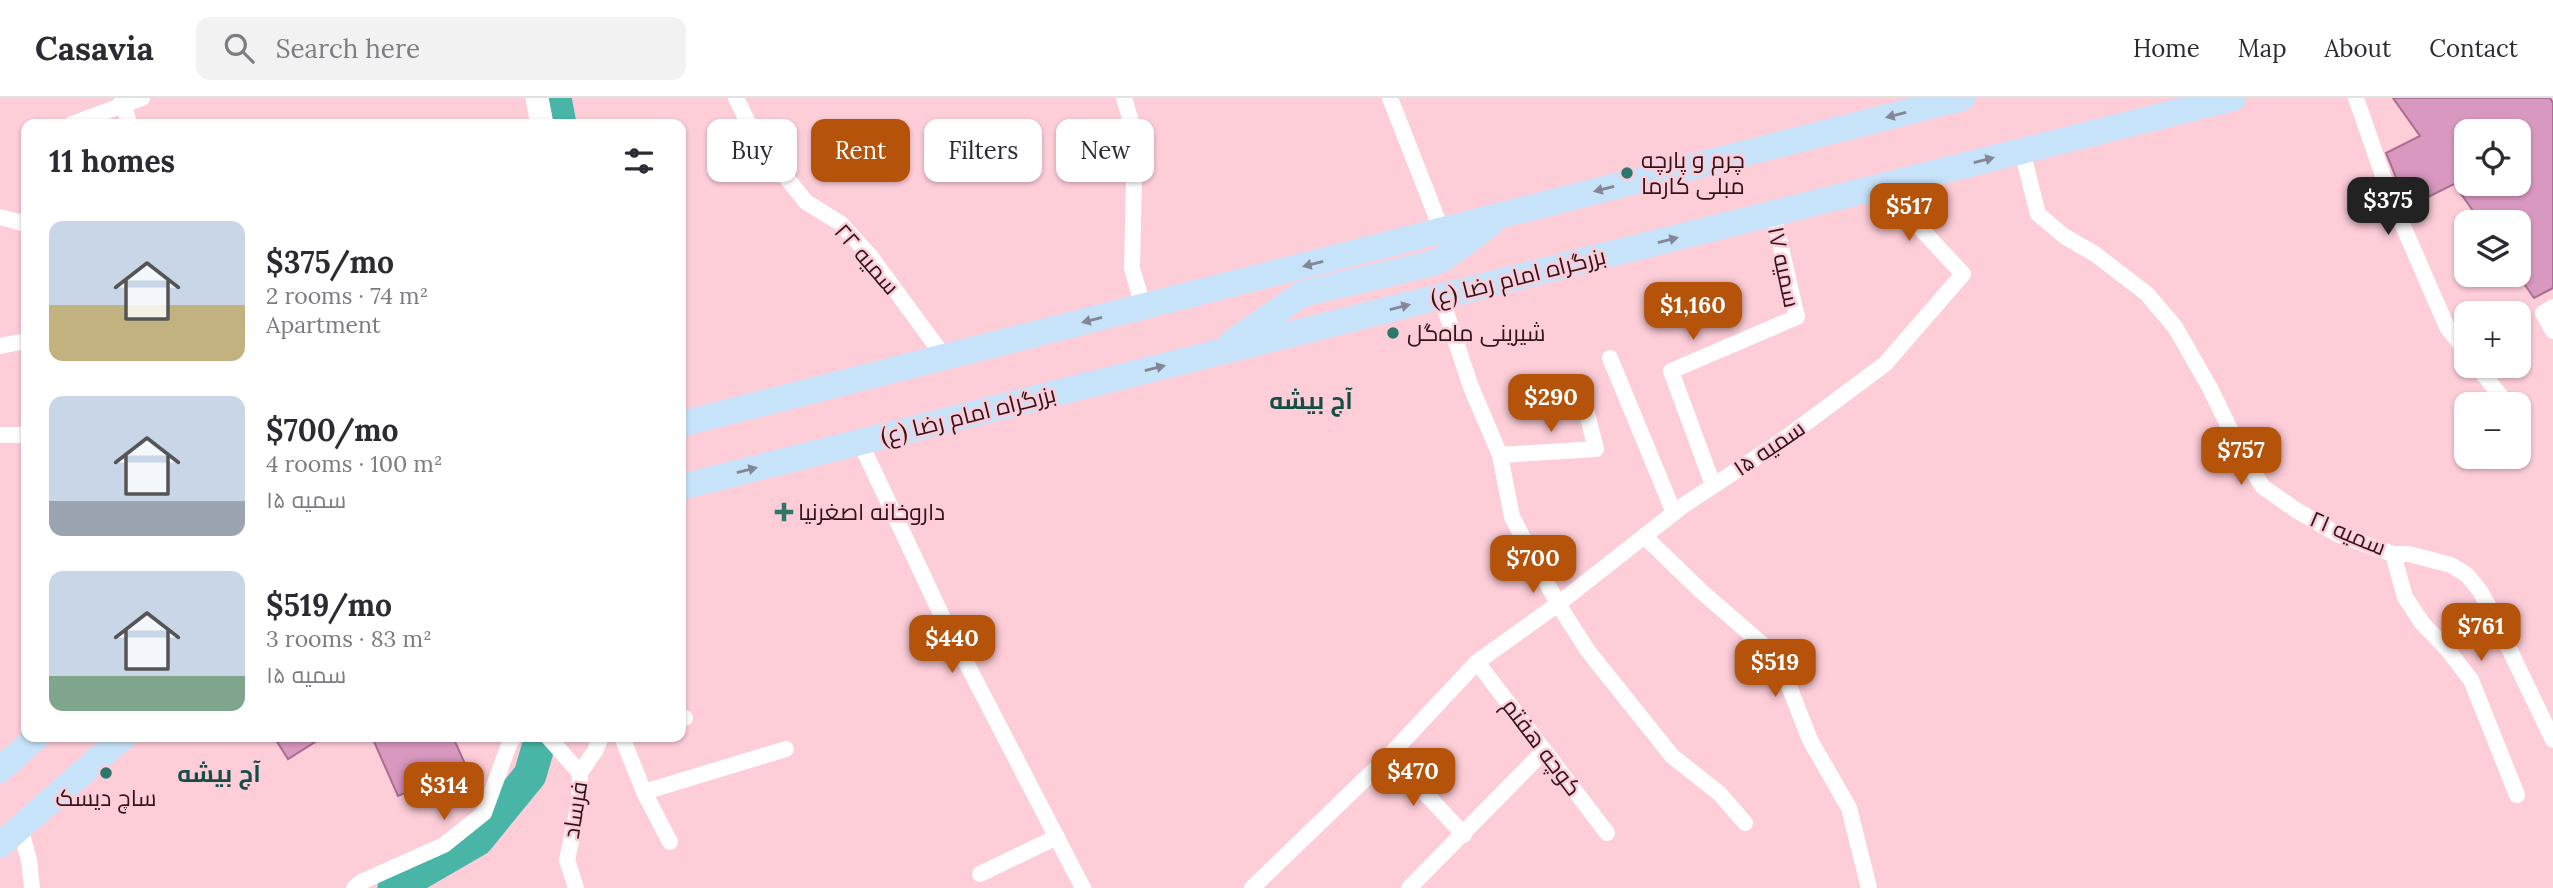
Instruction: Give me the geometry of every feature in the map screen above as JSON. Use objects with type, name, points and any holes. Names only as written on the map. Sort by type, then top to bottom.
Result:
[{"type":"highway","points":[[686,423],[1962,98]]},
{"type":"highway","name":"بزرگراه امام رضا (ع)","points":[[686,486],[2233,98]]},
{"type":"highway","points":[[1218,352],[1298,296],[1444,258],[1502,215]]},
{"type":"highway","points":[[1357,253],[1370,314]]},
{"type":"highway","points":[[0,770],[31,742]]},
{"type":"highway","points":[[0,845],[117,742]]},
{"type":"main road","points":[[537,98],[541,119]]},
{"type":"street","points":[[84,119],[123,102],[142,98]]},
{"type":"street","name":"سمیه ۲۲","points":[[736,98],[757,141],[789,182],[806,202],[839,223],[871,257],[944,358]]},
{"type":"street","points":[[1124,98],[1135,135],[1132,268],[1143,307]]},
{"type":"street","points":[[1390,98],[1442,231]]},
{"type":"street","points":[[2356,98],[2389,195],[2447,327],[2454,336]]},
{"type":"street","points":[[123,102],[128,119]]},
{"type":"street","name":"سمیه ۲۱","points":[[2022,151],[2038,215],[2147,294],[2175,327],[2210,388],[2243,456],[2263,487],[2339,535],[2393,554],[2430,558],[2451,565],[2467,575],[2490,609],[2553,740]]},
{"type":"street","name":"سمیه ۱۵","points":[[1252,888],[1390,755],[1477,662],[1558,604],[1674,513],[1783,440],[1885,364],[1963,274],[1881,186]]},
{"type":"street","name":"سمیه ۱۷","points":[[1713,485],[1671,372],[1797,317],[1773,213]]},
{"type":"street","points":[[0,217],[21,223]]},
{"type":"street","points":[[1441,297],[1471,387],[1500,455],[1512,517],[1558,604],[1588,651],[1672,756],[1720,794],[1745,823]]},
{"type":"street","points":[[2553,307],[2543,313],[2553,331]]},
{"type":"street","points":[[0,346],[21,342]]},
{"type":"street","points":[[1610,358],[1674,513]]},
{"type":"street","points":[[2486,378],[2498,392]]},
{"type":"street","points":[[1500,455],[1596,449],[1583,398]]},
{"type":"street","points":[[0,435],[21,435]]},
{"type":"street","points":[[860,442],[942,616],[1083,888]]},
{"type":"street","points":[[1644,536],[1702,592],[1769,650],[1786,676],[1810,740],[1849,808],[1868,888]]},
{"type":"street","points":[[2393,554],[2405,597],[2422,623],[2471,680],[2518,794]]},
{"type":"street","name":"کوچه هفتم","points":[[1477,662],[1607,833]]},
{"type":"street","points":[[354,888],[361,882],[444,845],[484,813],[510,742]]},
{"type":"street","points":[[552,742],[580,773]]},
{"type":"street","name":"فرساد","points":[[576,888],[567,860],[579,803],[580,773],[599,742]]},
{"type":"street","points":[[624,742],[644,792],[670,842]]},
{"type":"street","points":[[644,792],[786,749]]},
{"type":"street","points":[[1409,888],[1544,751]]},
{"type":"street","points":[[1390,755],[1464,835]]},
{"type":"street","points":[[20,828],[29,860],[32,888]]},
{"type":"street","points":[[980,874],[1057,837]]},
{"type":"building","points":[[2393,98],[2550,98],[2553,103],[2553,288],[2534,298],[2526,287],[2531,287],[2531,210],[2472,210],[2463,196],[2531,196],[2531,119],[2454,119],[2454,184],[2408,207],[2386,153],[2420,136]]},
{"type":"building","points":[[277,742],[315,742],[288,759]]},
{"type":"building","points":[[374,742],[455,742],[466,766],[398,796]]},
{"type":"waterway","points":[[555,98],[559,119]]},
{"type":"waterway","points":[[394,888],[477,840],[530,775],[540,742]]},
{"type":"place","name":"چرم و پارچه مبلی کارما","points":[[1627,173]]},
{"type":"place","name":"شیرینی ماه‌گل","points":[[1393,333]]},
{"type":"place","name":"داروخانه اصغرنیا","points":[[784,512]]},
{"type":"place","name":"ساچ دیسک","points":[[106,773]]},
{"type":"district","name":"آج بیشه","points":[[1311,401]]},
{"type":"district","name":"آج بیشه","points":[[219,774]]}]
